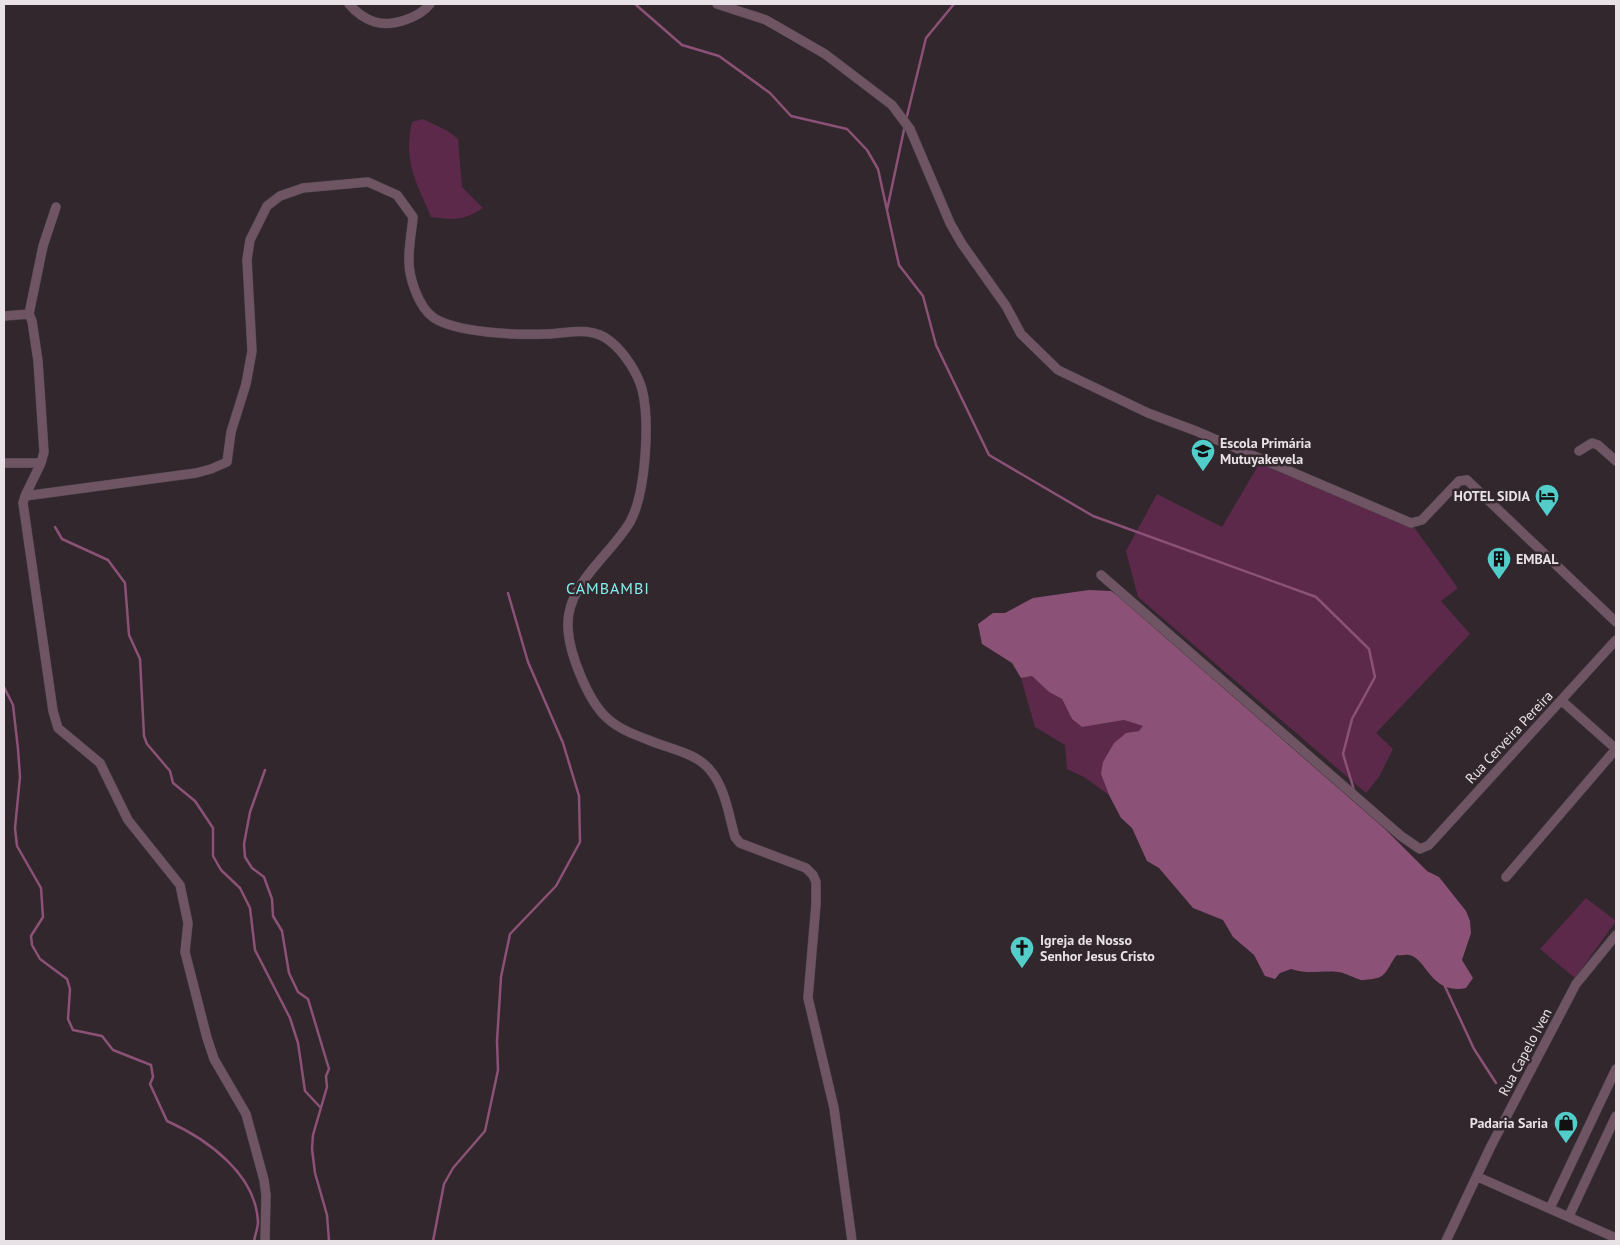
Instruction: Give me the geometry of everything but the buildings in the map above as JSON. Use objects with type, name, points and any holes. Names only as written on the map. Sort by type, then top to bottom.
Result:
[{"type":"street","points":[[348,4],[375,22],[398,22],[413,17],[430,4]]},
{"type":"street","points":[[717,4],[766,20],[824,54],[892,106],[910,129],[950,223],[962,244],[1006,306],[1021,334],[1058,370],[1148,413],[1196,431],[1411,523],[1422,520],[1463,479],[1467,480],[1616,622]]},
{"type":"street","points":[[25,496],[196,473],[227,462],[231,432],[246,384],[252,351],[247,288],[247,260],[250,240],[267,206],[292,190],[368,182],[397,195],[413,217],[408,258],[411,276],[417,293],[433,317],[453,326],[482,330],[527,334],[584,331],[609,340],[633,368],[642,389],[645,426],[643,482],[637,507],[630,521],[617,542],[577,590],[572,602],[567,626],[573,655],[595,704],[606,718],[630,733],[686,754],[702,762],[710,769],[716,778],[736,837],[740,843],[806,868],[813,875],[816,882],[816,904],[808,998],[834,1108],[852,1241]]},
{"type":"street","points":[[56,207],[44,246],[29,314],[32,321],[39,378],[44,452],[41,463],[25,496],[26,522],[52,710],[58,728],[100,763],[128,820],[180,885],[188,923],[185,952],[207,1038],[214,1059],[246,1114],[264,1180],[266,1195],[265,1241]]},
{"type":"street","points":[[4,316],[29,314]]},
{"type":"street","points":[[1579,451],[1592,443],[1598,445],[1616,461]]},
{"type":"street","points":[[4,463],[41,463]]},
{"type":"street","name":"Rua Cerveira Pereira","points":[[1102,575],[1407,841],[1420,849],[1429,845],[1616,640]]},
{"type":"street","points":[[1506,877],[1616,749],[1562,701]]},
{"type":"street","name":"Rua Capelo Iven","points":[[1446,1241],[1576,984],[1616,935]]},
{"type":"street","points":[[1550,1208],[1616,1069]]},
{"type":"street","points":[[1569,1216],[1616,1116]]},
{"type":"street","points":[[1478,1176],[1616,1238]]},
{"type":"shaded area","points":[[423,119],[448,131],[458,139],[462,187],[483,208],[464,217],[446,219],[431,217],[412,171],[409,149],[412,122]]},
{"type":"shaded area","points":[[1262,459],[1411,523],[1458,588],[1441,601],[1470,634],[1376,733],[1393,749],[1379,777],[1366,793],[1138,597],[1126,551],[1157,494],[1222,527]]},
{"type":"shaded area","points":[[1089,590],[1111,591],[1118,596],[1384,828],[1427,871],[1439,877],[1466,911],[1470,921],[1471,933],[1462,960],[1473,978],[1466,988],[1454,989],[1444,986],[1420,962],[1408,955],[1397,955],[1383,975],[1378,978],[1361,980],[1338,972],[1304,972],[1291,969],[1280,973],[1275,979],[1265,976],[1254,955],[1233,937],[1223,920],[1193,908],[1159,868],[1147,861],[1132,828],[1121,818],[1101,774],[1103,762],[1114,743],[1126,733],[1139,731],[1143,726],[1124,720],[1082,727],[1072,719],[1062,699],[1049,692],[1032,676],[1021,678],[1012,663],[982,644],[978,624],[993,613],[1005,613],[1033,598]]},
{"type":"shaded area","points":[[1032,676],[1049,692],[1062,699],[1072,719],[1082,727],[1124,720],[1144,726],[1139,731],[1123,736],[1113,745],[1101,774],[1109,795],[1084,777],[1067,769],[1065,745],[1035,727],[1021,678]]},
{"type":"shaded area","points":[[1586,898],[1616,921],[1575,978],[1540,949]]},
{"type":"waterway","points":[[635,4],[682,45],[719,56],[770,93],[791,116],[847,129],[867,150],[878,169],[899,265],[923,296],[936,345],[989,455],[1093,516],[1316,597],[1369,649],[1375,677],[1352,719],[1343,754],[1354,790]]},
{"type":"waterway","points":[[906,120],[926,38],[954,4]]},
{"type":"waterway","points":[[887,210],[905,125]]},
{"type":"waterway","points":[[55,527],[62,539],[108,560],[125,583],[129,635],[140,659],[144,736],[147,744],[170,771],[173,783],[195,801],[213,828],[213,856],[221,870],[240,888],[250,908],[255,950],[290,1018],[298,1043],[305,1091],[320,1107]]},
{"type":"waterway","points":[[433,1241],[444,1184],[453,1168],[485,1131],[498,1070],[497,1041],[501,977],[510,934],[556,886],[580,842],[579,796],[563,743],[528,662],[508,593]]},
{"type":"waterway","points":[[4,687],[13,705],[18,749],[20,777],[15,828],[17,846],[41,888],[43,917],[31,936],[32,945],[40,959],[67,979],[70,989],[68,1019],[73,1030],[102,1036],[113,1050],[151,1065],[153,1077],[150,1084],[167,1121],[213,1148],[239,1174],[249,1188],[255,1205],[258,1227],[254,1241]]},
{"type":"waterway","points":[[265,770],[250,812],[244,844],[245,857],[252,868],[264,877],[272,899],[273,916],[282,931],[289,973],[298,992],[308,999],[329,1069],[326,1076],[327,1087],[313,1135],[312,1149],[315,1173],[327,1215],[329,1241]]},
{"type":"waterway","points":[[1443,982],[1474,1049],[1496,1083]]},
{"type":"place","name":"Escola Primária Mutuyakevela","points":[[1203,472]]},
{"type":"place","name":"HOTEL SIDIA","points":[[1547,517]]},
{"type":"place","name":"EMBAL","points":[[1499,580]]},
{"type":"place","name":"Igreja de Nosso Senhor Jesus Cristo","points":[[1022,969]]},
{"type":"place","name":"Padaria Saria","points":[[1566,1144]]},
{"type":"district","name":"CAMBAMBI","points":[[608,588]]}]
